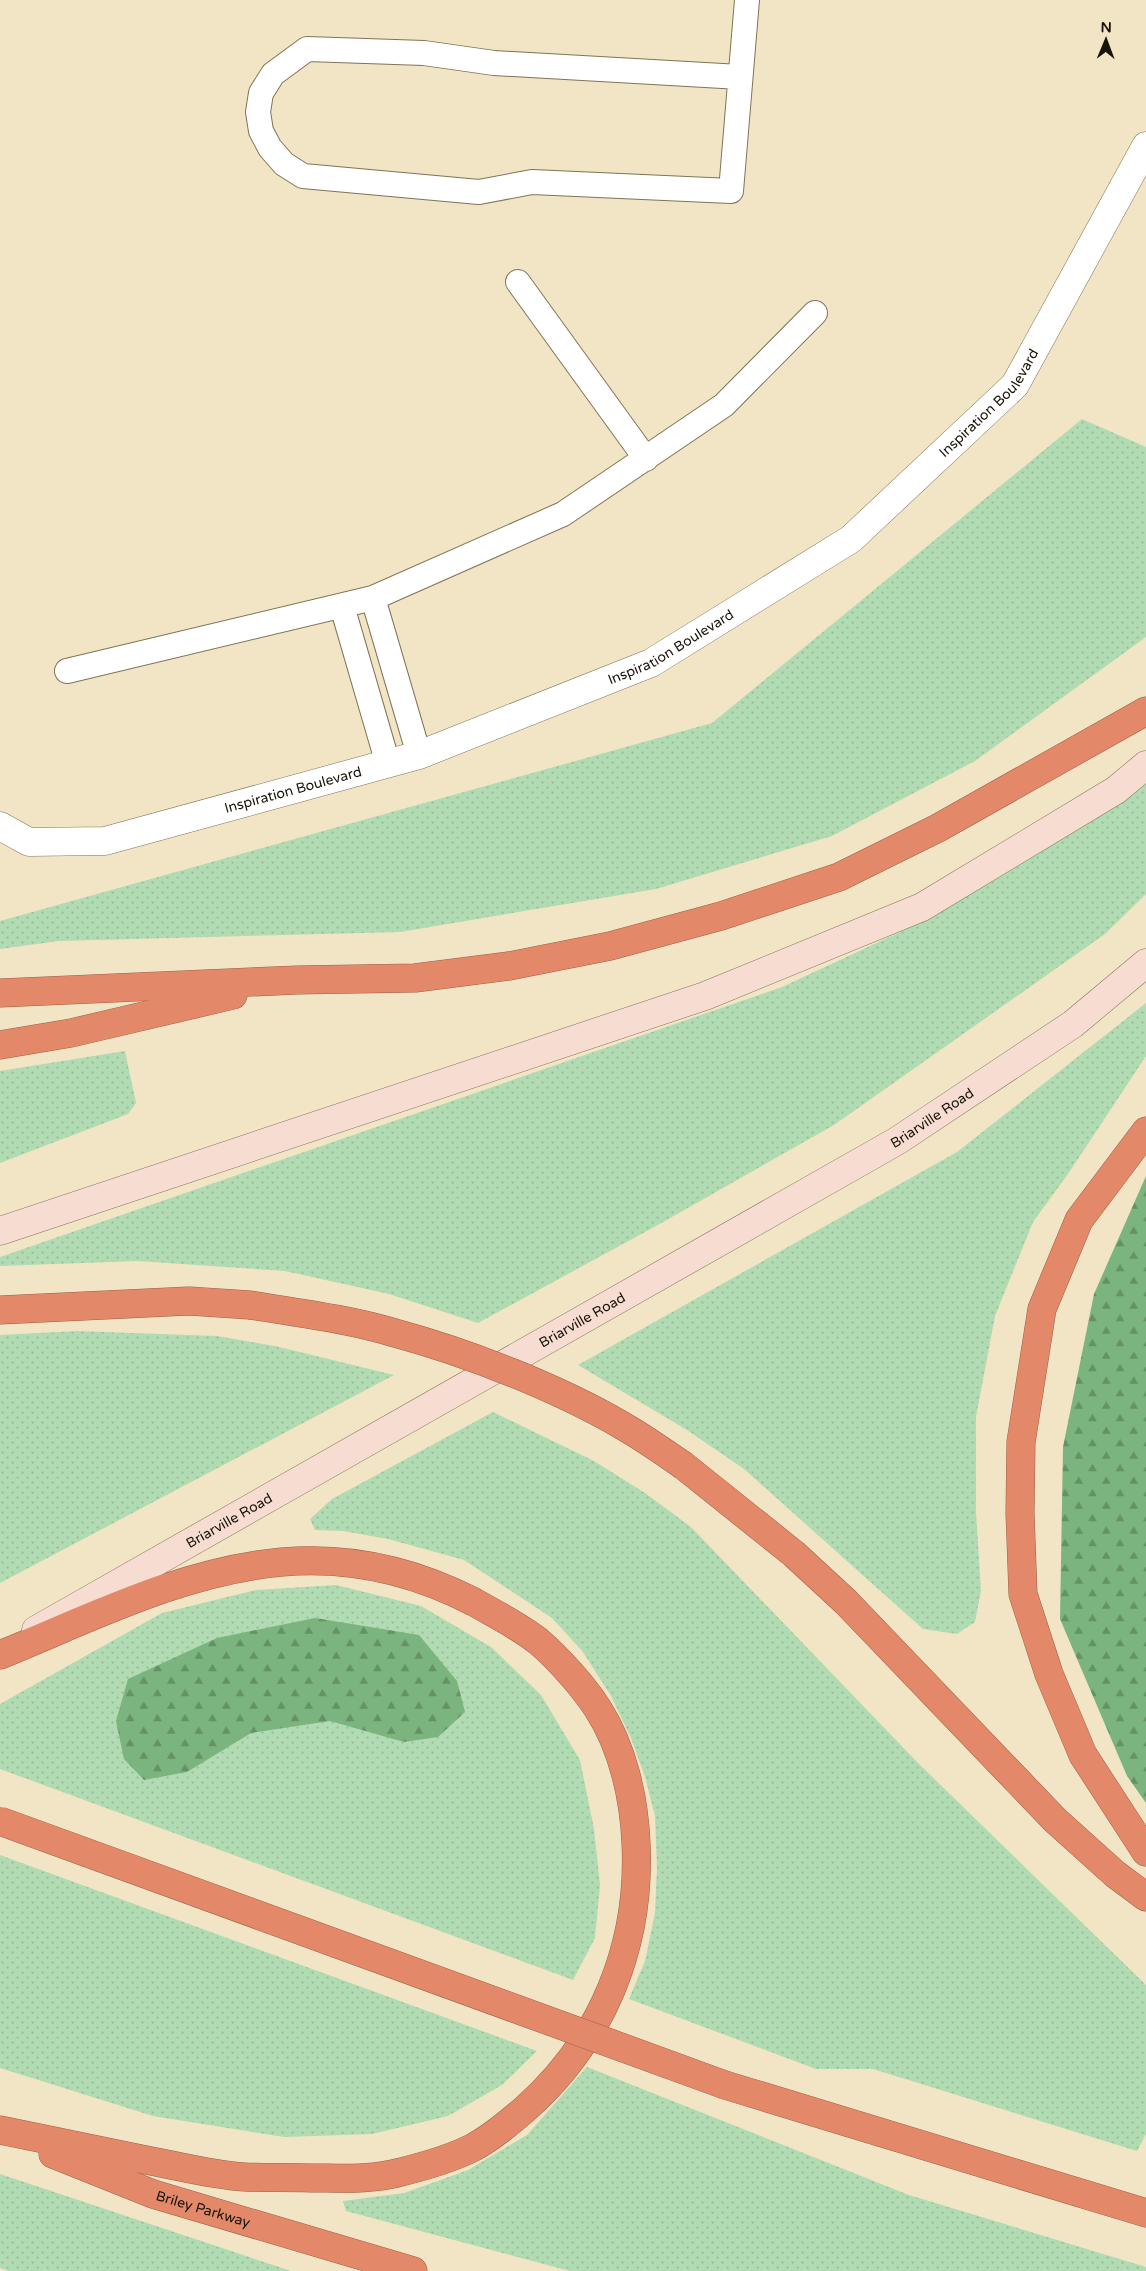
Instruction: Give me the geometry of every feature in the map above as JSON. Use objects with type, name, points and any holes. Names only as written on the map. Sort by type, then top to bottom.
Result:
[{"type":"highway","points":[[0,993],[298,980],[415,978],[509,966],[610,946],[721,916],[839,877],[938,828],[1146,711]]},
{"type":"highway","points":[[0,1045],[71,1033],[298,980]]},
{"type":"highway","points":[[1146,1131],[1079,1220],[1042,1309],[1021,1442],[1020,1513],[1023,1594],[1049,1674],[1083,1755],[1146,1852]]},
{"type":"highway","points":[[0,1310],[189,1301],[250,1305],[331,1318],[395,1332],[467,1356],[554,1391],[614,1422],[684,1466],[794,1554],[846,1602],[1055,1820],[1115,1874],[1146,1897]]},
{"type":"highway","points":[[0,1655],[178,1582],[234,1569],[285,1562],[363,1563],[413,1575],[476,1603],[538,1641],[574,1678],[598,1709],[614,1740],[627,1782],[635,1815],[638,1866],[628,1943],[616,1982],[588,2037],[573,2059],[544,2092],[510,2123],[473,2147],[442,2160],[397,2173],[355,2178],[241,2176],[165,2164],[0,2131]]},
{"type":"highway","points":[[0,1821],[725,2085],[1146,2213]]},
{"type":"highway","name":"Briley Parkway","points":[[0,2131],[153,2194],[413,2271]]},
{"type":"main road","points":[[0,1231],[714,992],[922,907],[1116,790],[1146,765]]},
{"type":"main road","name":"Briarville Road","points":[[0,1650],[897,1141],[1073,1024],[1146,963]]},
{"type":"street","name":"Inspiration Boulevard","points":[[0,826],[29,842],[106,841],[419,755],[651,663],[851,539],[1015,385],[1146,146]]},
{"type":"lane","points":[[740,77],[494,63],[424,53],[308,48],[273,74],[261,93],[258,112],[261,131],[270,148],[284,164],[303,176],[479,192],[532,182],[731,191],[740,77],[746,0]]},
{"type":"lane","points":[[518,282],[646,458]]},
{"type":"lane","points":[[67,671],[374,598],[563,514],[724,404],[815,313]]},
{"type":"lane","points":[[374,598],[419,755]]},
{"type":"lane","points":[[342,606],[388,764]]},
{"type":"green space","points":[[1082,419],[1146,447],[1146,637],[975,761],[832,836],[656,889],[400,932],[59,941],[0,949],[0,921],[712,723]]},
{"type":"green space","points":[[1146,774],[1146,894],[1105,934],[834,1125],[656,1226],[478,1323],[389,1294],[285,1271],[138,1261],[0,1266],[0,1257],[782,987],[915,925]]},
{"type":"green space","points":[[1146,1003],[1146,1056],[1068,1174],[1033,1222],[995,1316],[976,1417],[976,1512],[981,1591],[975,1622],[957,1634],[923,1629],[744,1469],[687,1430],[578,1365],[957,1152]]},
{"type":"green space","points":[[125,1051],[136,1103],[128,1114],[0,1163],[0,1071]]},
{"type":"green space","points":[[1146,1176],[1146,1803],[1127,1776],[1060,1619],[1063,1447],[1094,1294]]},
{"type":"green space","points":[[77,1331],[217,1336],[275,1346],[394,1375],[0,1583],[0,1335]]},
{"type":"green space","points":[[493,1412],[594,1461],[645,1493],[691,1527],[918,1763],[1146,1985],[1146,2134],[1137,2151],[873,2069],[816,2069],[629,1999],[645,1961],[655,1913],[657,1867],[655,1816],[645,1777],[631,1738],[611,1696],[583,1652],[552,1618],[464,1560],[388,1539],[343,1531],[315,1530],[310,1519],[332,1499]]},
{"type":"green space","points":[[336,1585],[421,1606],[491,1647],[541,1695],[580,1760],[594,1829],[600,1885],[595,1938],[573,1980],[0,1769],[0,1704],[162,1613],[256,1590]]},
{"type":"green space","points":[[315,1618],[419,1635],[457,1681],[465,1712],[438,1737],[404,1742],[330,1721],[251,1733],[187,1772],[144,1780],[124,1759],[116,1721],[128,1679],[217,1638]]},
{"type":"green space","points":[[0,1855],[537,2051],[502,2085],[448,2116],[372,2134],[284,2137],[153,2116],[0,2068]]},
{"type":"green space","points":[[587,2067],[909,2195],[1146,2267],[1146,2271],[570,2271],[346,2211],[343,2201],[404,2193],[468,2170],[527,2135]]},
{"type":"green space","points":[[0,2174],[291,2271],[8,2271],[0,2268]]}]
